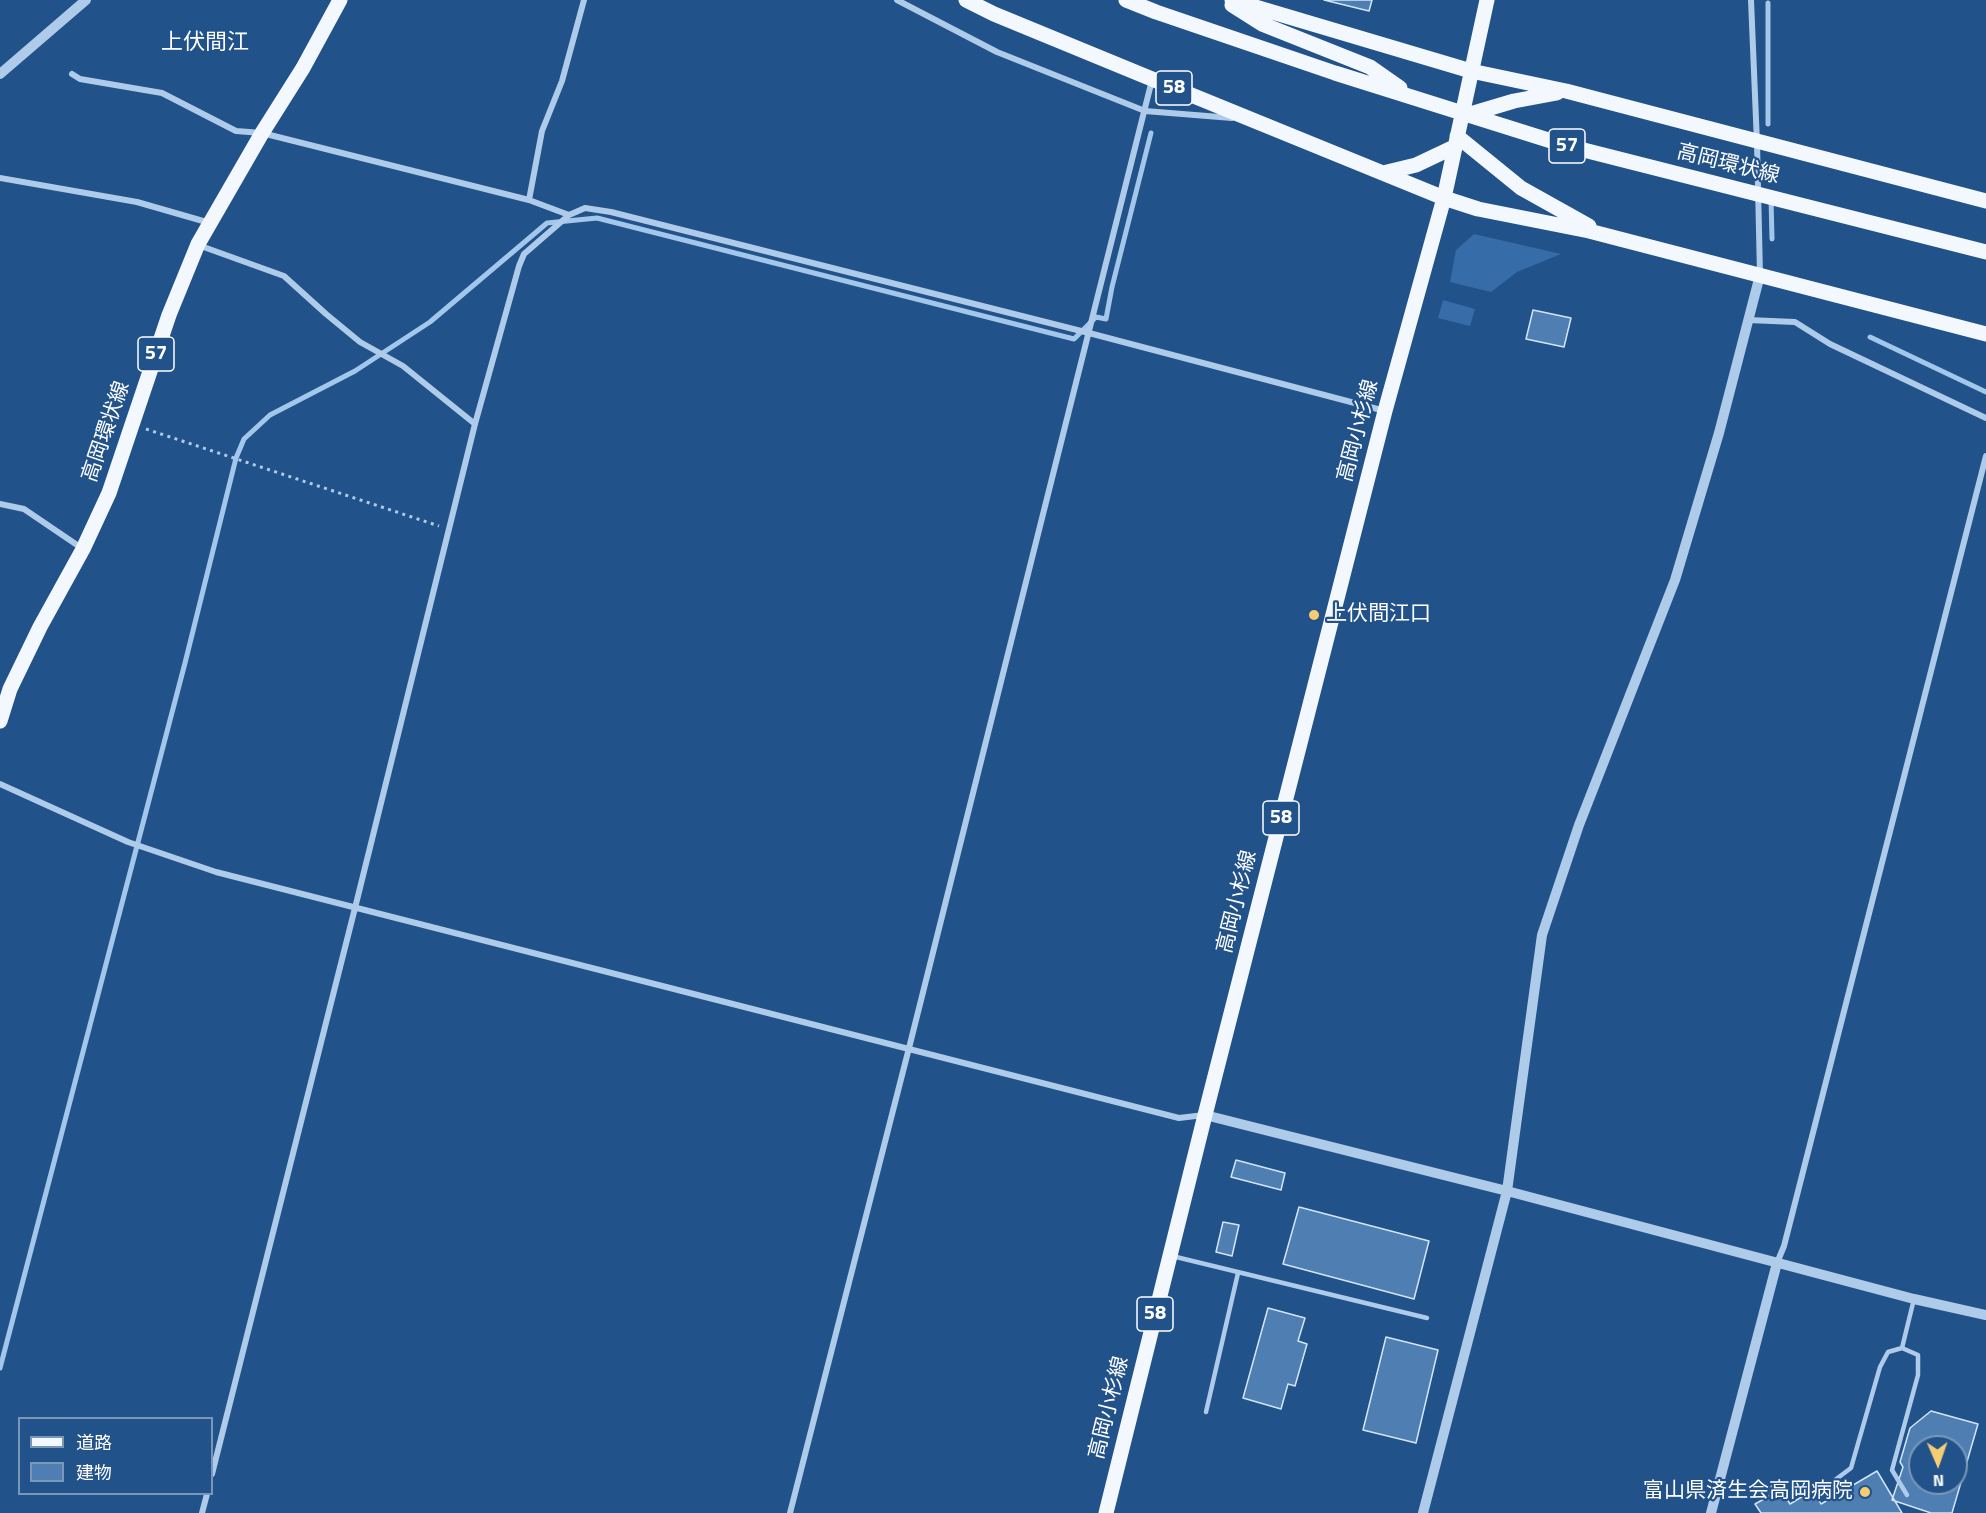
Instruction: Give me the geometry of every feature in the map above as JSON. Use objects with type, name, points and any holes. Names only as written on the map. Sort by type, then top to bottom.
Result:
[{"type":"main road","name":"高岡環状線","points":[[0,721],[10,689],[40,627],[83,549],[109,493],[169,315],[198,244],[262,133],[303,68],[340,0]]},
{"type":"main road","name":"58","points":[[966,0],[1152,80],[1444,198]]},
{"type":"main road","name":"高岡環状線","points":[[1126,0],[1346,76],[1564,145],[1986,252]]},
{"type":"main road","name":"高岡環状線","points":[[1132,0],[1156,12]]},
{"type":"main road","points":[[1224,0],[1262,24],[1370,67],[1458,132],[1521,188],[1605,235]]},
{"type":"main road","points":[[1232,0],[1471,71],[1566,91],[1757,143],[1986,201]]},
{"type":"main road","points":[[1487,0],[1444,198],[1478,209],[1605,235],[1986,334]]},
{"type":"main road","points":[[1383,173],[1416,165],[1458,132],[1514,101],[1566,91]]},
{"type":"main road","name":"高岡小杉線","points":[[1106,1513],[1385,411],[1444,198]]},
{"type":"street","points":[[0,74],[86,0]]},
{"type":"street","points":[[529,200],[542,131],[562,81],[584,0]]},
{"type":"street","points":[[897,0],[997,52],[1144,111],[1253,119]]},
{"type":"street","points":[[1423,1513],[1507,1191],[1542,935],[1579,825],[1675,580],[1719,433],[1760,275],[1751,0]]},
{"type":"street","points":[[72,74],[80,79],[162,93],[236,131],[262,133],[529,200],[568,215]]},
{"type":"street","points":[[790,1513],[1152,80]]},
{"type":"street","points":[[0,178],[137,202],[210,223]]},
{"type":"street","points":[[213,1470],[475,424],[524,254],[568,215],[585,208],[611,212],[1077,332],[1089,333],[1385,411]]},
{"type":"street","points":[[198,244],[284,276],[360,342],[403,366],[475,424]]},
{"type":"street","points":[[1748,320],[1796,322],[1830,344],[1986,418]]},
{"type":"street","points":[[1711,1513],[1777,1263],[1784,1246],[1986,456]]},
{"type":"street","points":[[0,504],[24,509],[83,549]]},
{"type":"street","points":[[0,784],[128,842],[216,872],[1179,1118],[1205,1115],[1507,1191],[1914,1299],[1986,1315]]},
{"type":"street","points":[[202,1513],[207,1495]]},
{"type":"lane","points":[[1170,1255],[1427,1318]]},
{"type":"lane","points":[[1206,1412],[1238,1273]]},
{"type":"lane","points":[[1902,1348],[1914,1299]]},
{"type":"lane","points":[[1835,1480],[1851,1468],[1880,1367],[1887,1352],[1902,1348],[1918,1355],[1918,1375],[1892,1470],[1907,1495]]},
{"type":"path","points":[[132,425],[449,529]]},
{"type":"shaded area","points":[[1474,234],[1561,254],[1517,272],[1491,292],[1450,282],[1456,250]]},
{"type":"shaded area","points":[[1443,300],[1475,309],[1470,326],[1438,318]]},
{"type":"building","points":[[1324,0],[1372,0],[1369,11]]},
{"type":"building","points":[[1533,310],[1571,318],[1564,347],[1526,339]]},
{"type":"building","points":[[1236,1160],[1285,1173],[1281,1190],[1231,1177]]},
{"type":"building","points":[[1299,1207],[1429,1241],[1414,1299],[1283,1264]]},
{"type":"building","points":[[1223,1222],[1239,1225],[1232,1256],[1216,1252]]},
{"type":"building","points":[[1268,1308],[1305,1318],[1298,1341],[1307,1344],[1295,1386],[1288,1384],[1281,1409],[1243,1398]]},
{"type":"building","points":[[1386,1337],[1438,1350],[1416,1443],[1363,1430]]},
{"type":"building","points":[[1931,1411],[1978,1424],[1968,1458],[1968,1435],[1908,1435],[1908,1495],[1957,1495],[1952,1513],[1931,1513],[1892,1500],[1903,1467],[1900,1462],[1910,1428]]},
{"type":"building","name":"富山県済生会高岡病院","points":[[1877,1471],[1902,1513],[1761,1513],[1755,1504],[1771,1495],[1767,1489],[1777,1483],[1790,1504],[1813,1490],[1821,1504]]},
{"type":"waterway","points":[[1768,3],[1768,124]]},
{"type":"waterway","points":[[0,1368],[185,663],[236,458],[244,439],[270,415],[355,371],[430,322],[547,223],[597,218],[1074,339],[1096,317],[1106,319],[1151,133]]},
{"type":"waterway","points":[[1771,198],[1772,239]]},
{"type":"waterway","points":[[1870,337],[1986,392]]},
{"type":"place","name":"上伏間江口","points":[[1314,615]]},
{"type":"place","name":"富山県済生会高岡病院","points":[[1865,1492]]},
{"type":"district","name":"上伏間江","points":[[205,44]]}]
